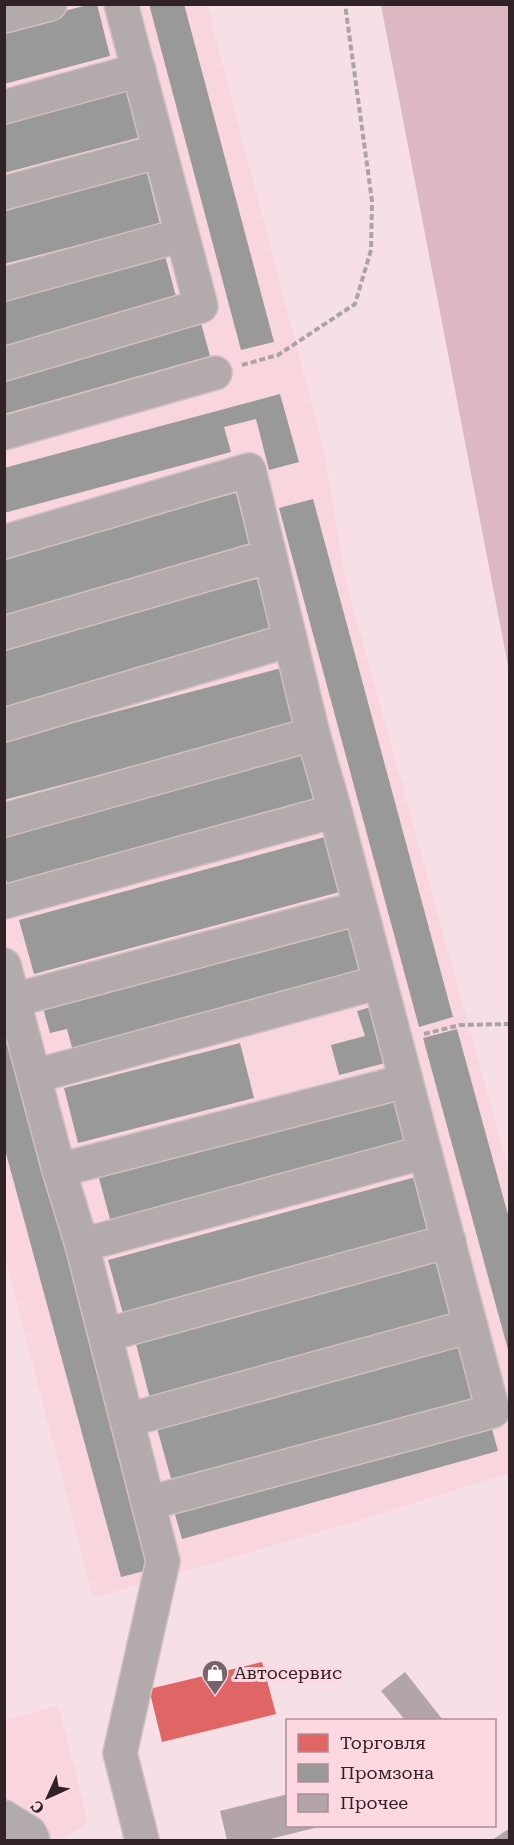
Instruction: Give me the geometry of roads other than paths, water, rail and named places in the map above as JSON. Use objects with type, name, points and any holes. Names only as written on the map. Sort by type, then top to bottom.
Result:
[{"type":"lane","points":[[4,16],[50,4]]},
{"type":"lane","points":[[4,364],[201,306],[121,4]]},
{"type":"lane","points":[[4,107],[139,70]]},
{"type":"lane","points":[[4,194],[160,151]]},
{"type":"lane","points":[[4,284],[182,235]]},
{"type":"lane","points":[[4,433],[215,373]]},
{"type":"lane","points":[[4,542],[249,470],[313,734],[494,1412],[149,1503]]},
{"type":"lane","points":[[4,633],[270,556]]},
{"type":"lane","points":[[4,725],[290,640]]},
{"type":"lane","points":[[4,820],[313,734]]},
{"type":"lane","points":[[4,902],[335,811]]},
{"type":"lane","points":[[14,1000],[359,908]]},
{"type":"lane","points":[[4,966],[59,1170],[82,1245],[163,1561],[120,1753],[142,1840]]},
{"type":"lane","points":[[35,1076],[380,982]]},
{"type":"lane","points":[[59,1170],[406,1081]]},
{"type":"lane","points":[[82,1245],[425,1152]]},
{"type":"lane","points":[[105,1335],[449,1241]]},
{"type":"lane","points":[[128,1420],[471,1326]]},
{"type":"lane","points":[[4,1817],[30,1833],[33,1840]]},
{"type":"place","name":"Автосервис","points":[[215,1696]]}]
